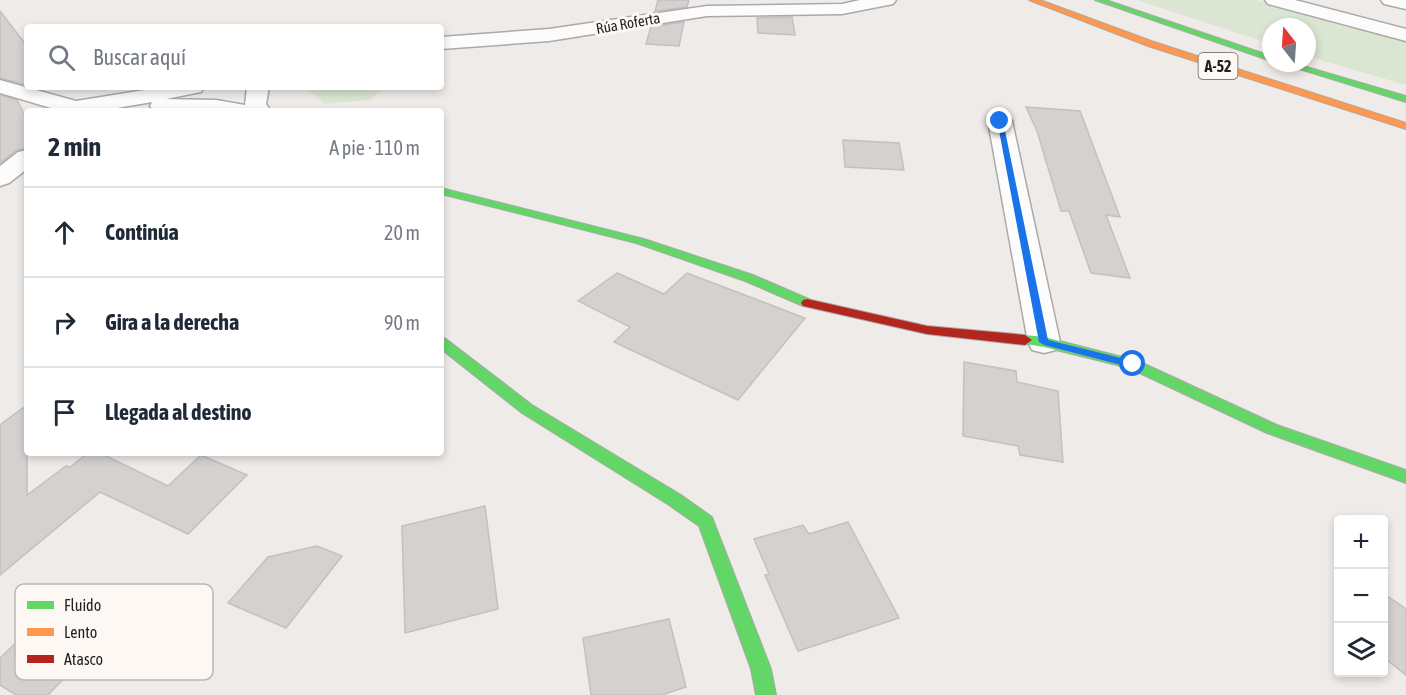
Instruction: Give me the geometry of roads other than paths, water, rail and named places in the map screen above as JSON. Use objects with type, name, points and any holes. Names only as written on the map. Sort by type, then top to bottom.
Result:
[{"type":"main road","name":"A-52","points":[[1033,0],[1151,44],[1406,126]]},
{"type":"main road","name":"A-52","points":[[1099,0],[1262,56]]},
{"type":"main road","points":[[1314,72],[1406,99]]},
{"type":"main road","points":[[444,192],[640,241],[749,278],[811,305],[927,330],[1044,342],[1133,364],[1272,429],[1406,477]]},
{"type":"main road","points":[[444,344],[527,409],[675,500],[706,522],[760,669],[766,695]]},
{"type":"street","name":"Rúa Roferta","points":[[444,44],[570,32],[689,13],[842,9],[887,0]]},
{"type":"street","points":[[1274,0],[1406,35]]},
{"type":"street","points":[[1390,0],[1406,4]]},
{"type":"street","points":[[0,86],[69,108]]},
{"type":"street","points":[[143,105],[184,90]]},
{"type":"street","points":[[257,90],[255,104],[258,108]]},
{"type":"street","points":[[102,108],[143,105],[222,108]]},
{"type":"street","points":[[1000,121],[1044,342]]},
{"type":"street","points":[[3,176],[24,159]]}]
